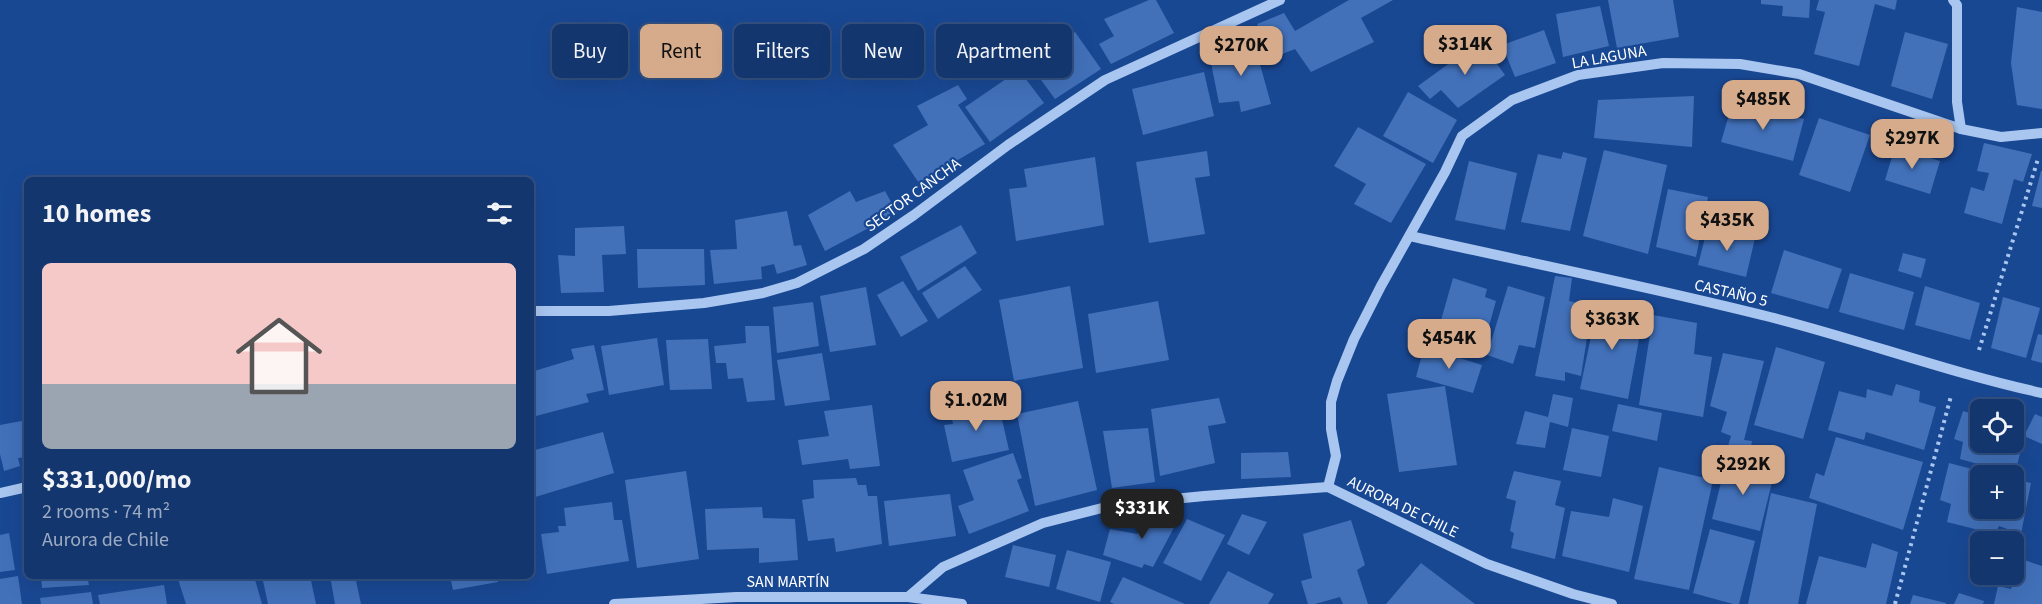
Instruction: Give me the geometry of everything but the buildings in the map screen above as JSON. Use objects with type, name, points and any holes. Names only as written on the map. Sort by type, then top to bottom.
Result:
[{"type":"street","name":"SECTOR CANCHA","points":[[534,312],[609,310],[704,303],[763,293],[797,283],[864,249],[1008,145],[1105,80],[1280,0]]},
{"type":"street","points":[[1953,0],[1957,5],[1957,102],[1961,129]]},
{"type":"street","name":"LA LAGUNA","points":[[1328,487],[1336,456],[1331,429],[1331,402],[1337,381],[1359,329],[1445,172],[1462,136],[1512,100],[1578,75],[1663,63],[1740,64],[1799,74],[1961,129],[2001,137],[2042,132]]},
{"type":"street","name":"CASTAÑO 5","points":[[1410,236],[1770,317],[1971,376],[2042,393]]},
{"type":"street","name":"AURORA DE CHILE","points":[[908,597],[943,567],[1043,523],[1114,505],[1328,487],[1487,564],[1573,594],[1612,604]]},
{"type":"street","points":[[0,493],[24,488]]},
{"type":"street","name":"SAN MARTÍN","points":[[614,604],[736,597],[908,597],[962,604]]},
{"type":"path","points":[[1971,376],[2039,156]]},
{"type":"path","points":[[1895,604],[1958,371]]}]
